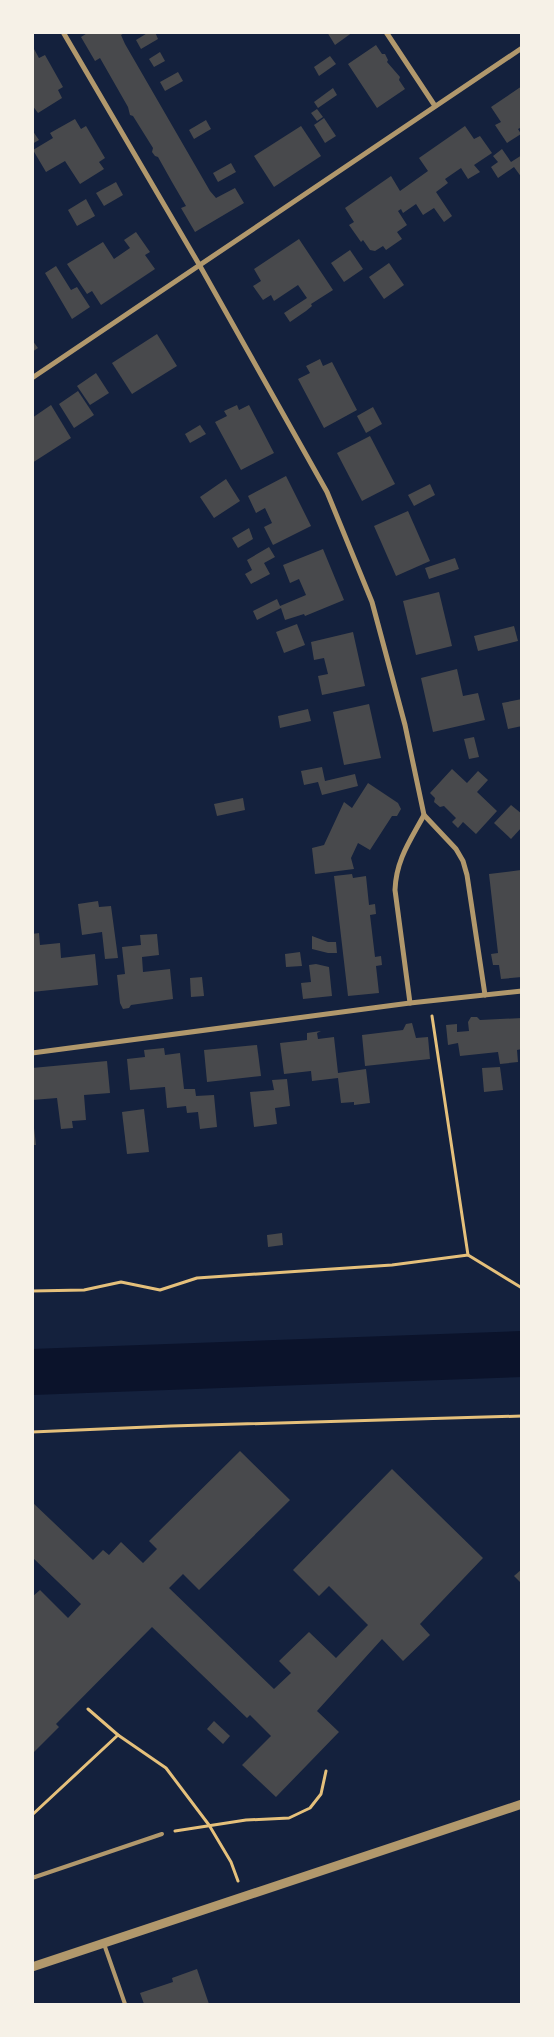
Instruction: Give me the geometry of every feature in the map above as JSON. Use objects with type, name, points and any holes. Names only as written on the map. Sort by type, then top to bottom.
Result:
[{"type":"street","points":[[63,32],[200,266],[327,492],[372,602],[405,725],[424,815],[456,849],[463,861],[467,875],[485,995]]},
{"type":"street","points":[[386,32],[435,106]]},
{"type":"street","points":[[32,378],[522,48]]},
{"type":"street","points":[[410,1003],[395,890],[396,873],[401,857],[424,815]]},
{"type":"street","points":[[32,1053],[410,1003],[522,991]]},
{"type":"street","points":[[32,1967],[522,1804]]},
{"type":"lane","points":[[32,1878],[162,1834]]},
{"type":"lane","points":[[104,1944],[125,2004]]},
{"type":"path","points":[[430,1002],[468,1255]]},
{"type":"path","points":[[32,1291],[84,1290],[121,1282],[160,1290],[197,1278],[392,1265],[468,1255],[522,1288]]},
{"type":"path","points":[[32,1432],[522,1416]]},
{"type":"path","points":[[88,1709],[118,1735],[166,1768],[209,1825],[231,1862],[243,1896]]},
{"type":"path","points":[[32,1815],[118,1735]]},
{"type":"path","points":[[162,1834],[246,1820],[289,1818],[310,1808],[321,1794],[326,1771]]},
{"type":"building","points":[[89,32],[126,32],[121,35],[125,44],[210,191],[216,198],[235,188],[244,203],[195,232],[181,208],[186,206],[158,157],[152,152],[153,148],[133,116],[130,115],[128,107],[100,58],[95,61],[81,37]]},
{"type":"building","points":[[149,32],[155,32],[158,39],[141,49],[136,40]]},
{"type":"building","points":[[327,32],[353,32],[335,45]]},
{"type":"building","points":[[376,45],[382,54],[385,54],[387,62],[400,77],[399,80],[405,89],[377,108],[348,64]]},
{"type":"building","points":[[34,49],[39,58],[45,55],[63,87],[58,90],[62,98],[38,113],[32,105]]},
{"type":"building","points":[[160,52],[165,61],[154,67],[149,59]]},
{"type":"building","points":[[330,56],[336,64],[319,76],[314,67]]},
{"type":"building","points":[[178,72],[183,81],[165,91],[160,82]]},
{"type":"building","points":[[522,86],[522,127],[518,129],[521,134],[507,143],[495,125],[501,122],[491,107]]},
{"type":"building","points":[[333,88],[337,95],[318,108],[314,102]]},
{"type":"building","points":[[317,109],[323,117],[317,121],[311,113]]},
{"type":"building","points":[[324,118],[336,136],[325,143],[314,125]]},
{"type":"building","points":[[75,119],[81,129],[86,126],[105,158],[99,162],[104,169],[80,184],[65,161],[46,172],[33,150],[53,138],[50,133]]},
{"type":"building","points":[[206,120],[211,129],[194,139],[189,130]]},
{"type":"building","points":[[301,126],[321,156],[274,187],[254,156]]},
{"type":"building","points":[[465,126],[474,139],[480,136],[492,153],[474,165],[480,172],[468,179],[461,168],[445,179],[448,183],[436,192],[452,216],[444,222],[434,208],[423,215],[416,204],[403,213],[401,209],[398,211],[407,225],[397,232],[402,239],[386,250],[383,246],[375,251],[370,250],[363,240],[361,242],[349,225],[354,222],[345,208],[391,176],[400,191],[428,171],[419,158]]},
{"type":"building","points":[[32,130],[39,140],[32,144]]},
{"type":"building","points":[[502,149],[511,162],[522,155],[522,178],[514,167],[498,178],[491,167],[498,162],[493,156]]},
{"type":"building","points":[[231,163],[236,172],[218,182],[213,173]]},
{"type":"building","points":[[116,182],[123,195],[104,206],[96,193]]},
{"type":"building","points":[[86,199],[95,216],[77,226],[68,210]]},
{"type":"building","points":[[136,232],[150,252],[145,255],[155,269],[101,305],[92,291],[87,294],[67,264],[103,242],[114,259],[130,248],[124,240]]},
{"type":"building","points":[[299,239],[333,290],[311,304],[312,306],[290,322],[284,313],[307,298],[298,285],[274,301],[271,295],[263,300],[253,286],[261,281],[254,269]]},
{"type":"building","points":[[350,250],[363,269],[344,282],[331,263]]},
{"type":"building","points":[[389,263],[404,285],[384,299],[369,277]]},
{"type":"building","points":[[56,266],[71,290],[77,287],[90,307],[72,319],[45,273]]},
{"type":"building","points":[[157,334],[177,366],[132,394],[112,363]]},
{"type":"building","points":[[32,340],[38,348],[32,352]]},
{"type":"building","points":[[320,359],[323,366],[332,362],[357,410],[324,428],[298,379],[310,373],[306,366]]},
{"type":"building","points":[[96,373],[109,393],[90,405],[77,386]]},
{"type":"building","points":[[78,391],[94,415],[74,428],[59,404]]},
{"type":"building","points":[[51,405],[71,438],[32,463],[32,418]]},
{"type":"building","points":[[237,405],[239,410],[249,405],[274,453],[241,470],[215,422],[227,416],[224,411]]},
{"type":"building","points":[[373,407],[382,424],[366,433],[357,416]]},
{"type":"building","points":[[200,425],[206,434],[190,443],[185,434]]},
{"type":"building","points":[[370,436],[395,484],[362,501],[337,453]]},
{"type":"building","points":[[286,476],[311,526],[273,545],[264,527],[272,523],[265,508],[256,513],[248,496]]},
{"type":"building","points":[[226,479],[240,501],[214,518],[200,497]]},
{"type":"building","points":[[430,484],[435,495],[414,506],[408,495]]},
{"type":"building","points":[[408,511],[430,561],[396,576],[374,526]]},
{"type":"building","points":[[249,528],[253,539],[238,548],[232,538]]},
{"type":"building","points":[[269,547],[275,557],[264,563],[270,574],[251,584],[245,574],[252,570],[247,560]]},
{"type":"building","points":[[323,549],[344,600],[305,616],[304,614],[285,620],[281,608],[257,620],[253,611],[277,599],[280,606],[306,595],[299,579],[290,583],[283,565]]},
{"type":"building","points":[[455,558],[459,569],[429,579],[425,568]]},
{"type":"building","points":[[439,592],[452,646],[416,655],[403,601]]},
{"type":"building","points":[[297,624],[305,645],[284,653],[276,632]]},
{"type":"building","points":[[514,626],[518,641],[478,651],[474,636]]},
{"type":"building","points":[[353,632],[365,686],[322,695],[318,676],[328,674],[324,658],[314,660],[311,642]]},
{"type":"building","points":[[457,669],[463,696],[478,693],[485,720],[433,732],[421,678]]},
{"type":"building","points":[[522,699],[522,726],[508,729],[502,703]]},
{"type":"building","points":[[369,704],[381,758],[344,765],[333,712]]},
{"type":"building","points":[[308,709],[311,721],[280,728],[278,716]]},
{"type":"building","points":[[474,737],[479,757],[469,759],[464,739]]},
{"type":"building","points":[[322,767],[325,781],[355,774],[358,786],[322,795],[318,782],[304,785],[301,771]]},
{"type":"building","points":[[452,769],[467,783],[478,771],[488,780],[477,792],[497,811],[476,834],[463,822],[458,828],[452,822],[456,818],[444,806],[440,807],[434,802],[435,798],[430,793]]},
{"type":"building","points":[[368,783],[398,803],[401,809],[397,816],[392,816],[370,850],[358,843],[351,858],[354,869],[315,874],[312,848],[324,845],[344,802],[352,808]]},
{"type":"building","points":[[243,798],[245,810],[217,816],[214,804]]},
{"type":"building","points":[[511,805],[522,814],[522,827],[511,839],[494,823]]},
{"type":"building","points":[[521,870],[522,977],[501,979],[499,965],[493,965],[491,954],[498,953],[489,874]]},
{"type":"building","points":[[352,874],[353,878],[366,876],[369,905],[375,904],[376,914],[370,915],[375,957],[381,956],[382,965],[376,966],[379,993],[348,996],[334,876]]},
{"type":"building","points":[[98,901],[99,907],[111,906],[118,958],[105,959],[102,932],[82,935],[78,904]]},
{"type":"building","points":[[39,933],[40,945],[60,943],[61,958],[95,954],[98,985],[32,992],[32,934]]},
{"type":"building","points":[[157,934],[159,955],[142,957],[143,972],[170,969],[173,999],[131,1005],[129,1008],[123,1009],[120,1003],[117,975],[125,974],[122,947],[141,945],[140,935]]},
{"type":"building","points":[[312,936],[328,942],[336,942],[337,953],[312,949]]},
{"type":"building","points":[[300,952],[302,966],[286,967],[285,954]]},
{"type":"building","points":[[316,964],[329,967],[332,996],[303,999],[301,983],[311,982],[309,965]]},
{"type":"building","points":[[202,977],[204,996],[191,997],[190,978]]},
{"type":"building","points":[[471,1017],[477,1017],[480,1020],[522,1018],[522,1049],[517,1050],[518,1062],[500,1064],[498,1052],[460,1056],[458,1043],[448,1045],[446,1025],[457,1024],[457,1032],[469,1031],[468,1022]]},
{"type":"building","points":[[412,1023],[416,1038],[428,1037],[430,1059],[365,1066],[362,1035],[403,1030],[406,1024]]},
{"type":"building","points":[[321,1031],[317,1033],[318,1039],[334,1037],[338,1073],[366,1069],[370,1103],[354,1105],[354,1102],[341,1103],[338,1078],[312,1081],[311,1071],[284,1074],[280,1043],[307,1040],[307,1033]]},
{"type":"building","points":[[257,1045],[261,1076],[207,1082],[204,1050]]},
{"type":"building","points":[[164,1048],[165,1055],[180,1053],[184,1089],[195,1089],[196,1096],[214,1095],[217,1127],[200,1129],[198,1112],[187,1113],[186,1106],[167,1108],[165,1087],[130,1090],[127,1059],[145,1057],[144,1050]]},
{"type":"building","points":[[107,1061],[110,1093],[84,1095],[86,1120],[72,1121],[73,1128],[61,1129],[57,1098],[32,1100],[32,1068]]},
{"type":"building","points":[[500,1067],[503,1090],[484,1092],[482,1068]]},
{"type":"building","points":[[287,1079],[290,1106],[275,1108],[277,1124],[254,1127],[250,1092],[274,1090],[272,1080]]},
{"type":"building","points":[[144,1109],[149,1152],[127,1154],[122,1112]]},
{"type":"building","points":[[32,1128],[34,1128],[36,1145],[32,1145]]},
{"type":"building","points":[[282,1233],[283,1245],[268,1247],[267,1235]]},
{"type":"building","points":[[240,1451],[290,1500],[199,1590],[183,1574],[169,1588],[274,1689],[291,1673],[279,1661],[309,1632],[336,1658],[368,1625],[329,1586],[319,1596],[293,1570],[392,1469],[483,1558],[420,1624],[430,1635],[403,1661],[382,1639],[317,1711],[339,1732],[276,1797],[242,1765],[271,1736],[250,1715],[247,1718],[152,1627],[56,1724],[59,1727],[32,1754],[32,1597],[40,1590],[68,1618],[81,1604],[32,1557],[32,1502],[93,1560],[103,1550],[109,1555],[121,1542],[143,1563],[157,1549],[149,1541]]},
{"type":"building","points":[[522,1569],[522,1584],[514,1576]]},
{"type":"building","points":[[214,1721],[230,1736],[223,1744],[207,1729]]},
{"type":"building","points":[[197,1969],[209,2004],[144,2004],[140,1993],[173,1982],[172,1978]]},
{"type":"waterway","points":[[32,1372],[522,1354]]}]
